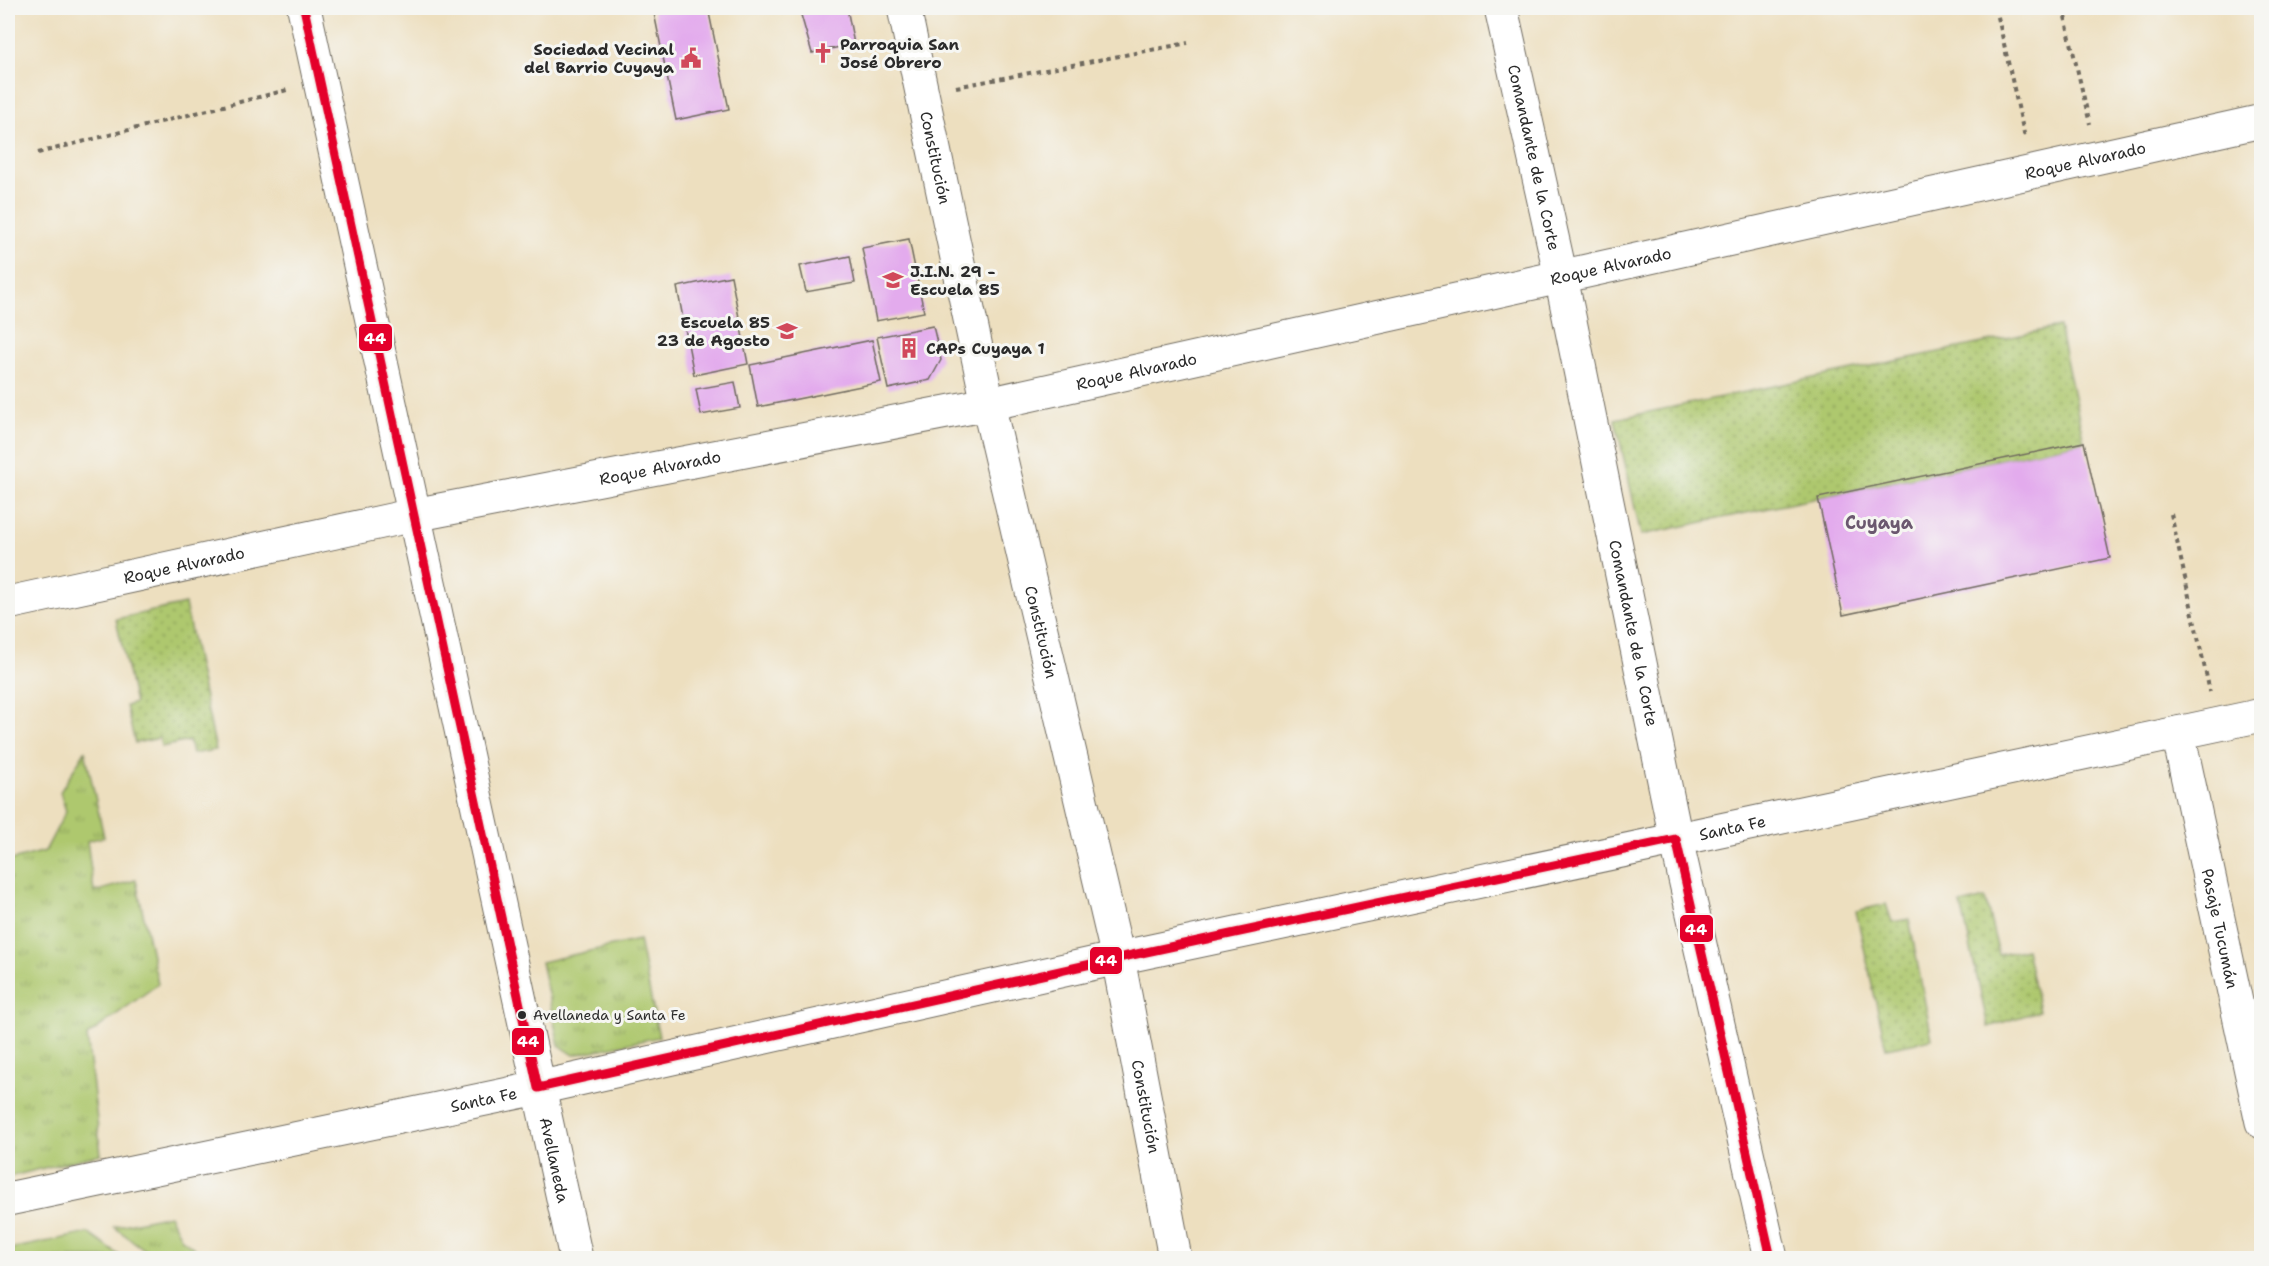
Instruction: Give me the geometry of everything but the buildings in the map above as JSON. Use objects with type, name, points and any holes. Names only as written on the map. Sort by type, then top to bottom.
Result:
[{"type":"street","name":"Avellaneda","points":[[304,8],[576,1258]]},
{"type":"street","name":"Constitución","points":[[904,8],[988,404],[1118,958],[1175,1258]]},
{"type":"street","name":"Comandante de la Corte","points":[[1501,8],[1561,278],[1676,840],[1771,1258]]},
{"type":"street","name":"Roque Alvarado","points":[[8,603],[414,515],[988,404],[2262,121]]},
{"type":"street","name":"Santa Fe","points":[[8,1199],[538,1088],[1118,958],[2262,715]]},
{"type":"street","name":"Pasaje Tucumán","points":[[2178,733],[2262,1122]]},
{"type":"path","points":[[1996,8],[2032,171]]},
{"type":"path","points":[[2063,8],[2097,157]]},
{"type":"path","points":[[922,93],[1188,43]]},
{"type":"path","points":[[38,153],[320,82]]},
{"type":"path","points":[[2171,514],[2217,725]]},
{"type":"green space","points":[[2059,327],[2084,442],[1641,535],[1615,419]]},
{"type":"green space","points":[[185,604],[216,750],[192,754],[189,741],[161,747],[160,738],[135,743],[126,706],[135,703],[116,619]]},
{"type":"green space","points":[[85,751],[104,837],[87,841],[94,892],[136,880],[158,984],[87,1036],[101,1154],[8,1177],[8,861],[45,851],[66,811],[60,792]]},
{"type":"green space","points":[[1985,898],[1999,955],[2026,949],[2039,1011],[1988,1027],[1961,904]]},
{"type":"green space","points":[[1886,904],[1892,922],[1909,919],[1932,1039],[1886,1048],[1856,911]]},
{"type":"green space","points":[[639,940],[659,1037],[574,1055],[559,1045],[541,962]]},
{"type":"green space","points":[[169,1215],[182,1239],[207,1258],[156,1258],[114,1227]]},
{"type":"green space","points":[[88,1233],[123,1258],[8,1258],[8,1252],[11,1249]]},
{"type":"transit line","name":"44","points":[[304,8],[538,1088],[1118,958],[1676,839],[1771,1258]]},
{"type":"place","name":"Parroquia San José Obrero","points":[[823,53]]},
{"type":"place","name":"Sociedad Vecinal del Barrio Cuyaya","points":[[691,58]]},
{"type":"place","name":"J.I.N. 29 - Escuela 85","points":[[893,280]]},
{"type":"place","name":"Escuela 85 23 de Agosto","points":[[787,331]]},
{"type":"place","name":"CAPs Cuyaya 1","points":[[909,348]]},
{"type":"place","name":"Avellaneda y Santa Fe","points":[[522,1015]]},
{"type":"district","name":"Cuyaya","points":[[1879,523]]}]
